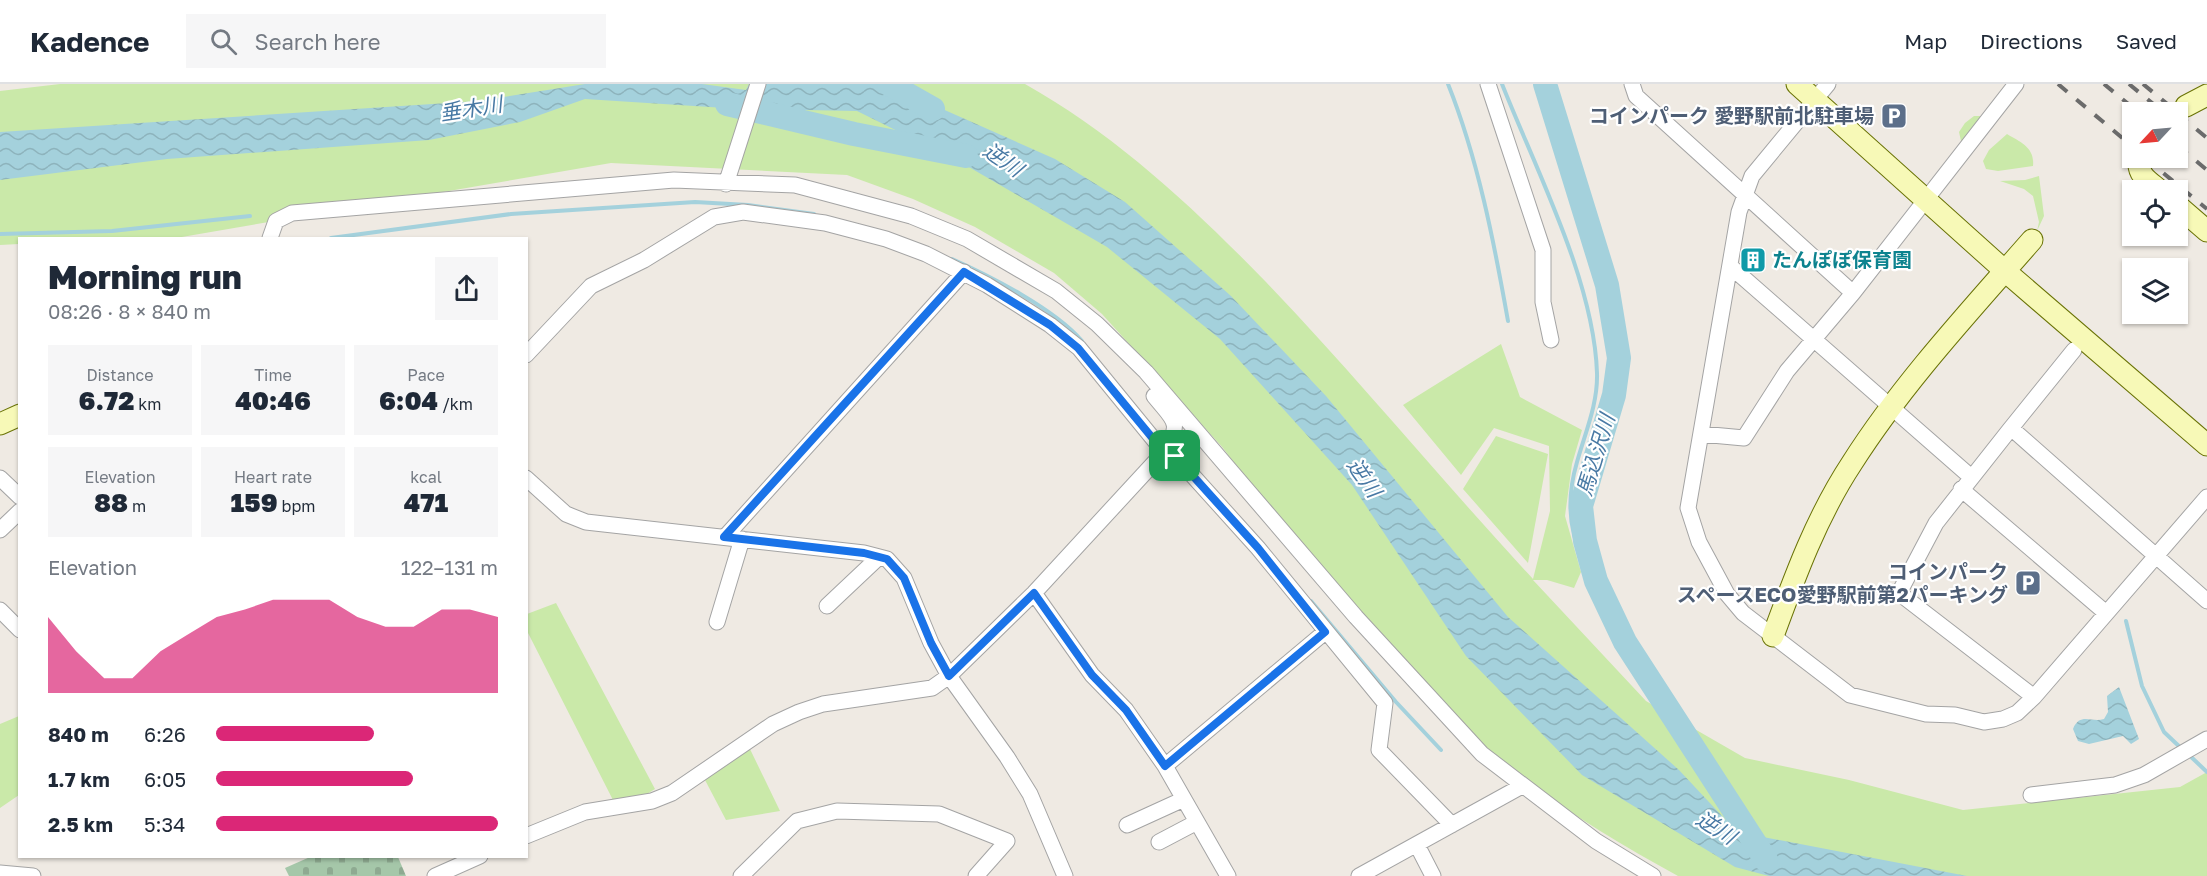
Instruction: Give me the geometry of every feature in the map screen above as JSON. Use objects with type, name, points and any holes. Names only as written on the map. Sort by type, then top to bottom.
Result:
[{"type":"street","points":[[727,180],[758,84]]},
{"type":"street","points":[[1488,84],[1543,250],[1543,302],[1551,340]]},
{"type":"street","points":[[1632,84],[1636,96],[1746,193],[1853,293]]},
{"type":"street","points":[[1797,84],[1821,92],[2005,271],[2207,445]]},
{"type":"street","points":[[1701,434],[1744,438],[1787,371],[1853,293],[2016,84]]},
{"type":"street","points":[[1821,92],[1752,176],[1739,212],[1688,508],[1699,542],[1726,594],[1743,613],[1850,695],[1926,714],[1955,715],[1984,722],[2003,719],[2017,713],[2034,697],[2207,497]]},
{"type":"street","points":[[2188,105],[2207,95]]},
{"type":"street","points":[[2138,168],[2147,180]]},
{"type":"street","points":[[270,237],[276,221],[292,213],[674,180],[727,180],[795,185],[911,216],[967,239],[1056,291],[1108,335],[1146,372],[1421,689],[1482,754],[1596,841],[1653,876]]},
{"type":"street","points":[[528,353],[591,286],[644,260],[714,217],[731,212],[825,223],[926,254],[964,272],[1050,325],[1078,348],[1164,452],[1175,456],[1258,548],[1385,704],[1379,750],[1452,825]]},
{"type":"street","points":[[2188,215],[2207,231]]},
{"type":"street","points":[[1773,636],[1800,563],[1825,510],[1851,464],[1890,409],[2032,240]]},
{"type":"street","points":[[1730,266],[1890,409],[1971,477]]},
{"type":"street","points":[[724,537],[964,272]]},
{"type":"street","points":[[528,835],[585,812],[652,801],[672,793],[773,724],[798,712],[823,704],[932,688],[949,676],[1034,593],[1164,452],[1176,434],[1175,423],[1108,335]]},
{"type":"street","points":[[2034,697],[1899,592],[1936,523],[2073,350]]},
{"type":"street","points":[[0,424],[18,416]]},
{"type":"street","points":[[2011,428],[2207,601]]},
{"type":"street","points":[[0,478],[18,495]]},
{"type":"street","points":[[528,480],[566,514],[586,522],[864,553],[887,559],[904,578],[931,643],[949,676],[1007,757],[1030,794],[1065,876]]},
{"type":"street","points":[[1961,489],[2106,613]]},
{"type":"street","points":[[0,530],[18,513]]},
{"type":"street","points":[[717,622],[742,539]]},
{"type":"street","points":[[827,606],[879,557]]},
{"type":"street","points":[[1034,593],[1092,675],[1126,710],[1165,766],[1228,876]]},
{"type":"street","points":[[0,610],[18,628]]},
{"type":"street","points":[[1165,766],[1325,632]]},
{"type":"street","points":[[2031,795],[2115,784],[2135,778],[2207,739]]},
{"type":"street","points":[[1359,876],[1522,786]]},
{"type":"street","points":[[1127,825],[1184,799]]},
{"type":"street","points":[[741,876],[797,820],[837,811],[939,814],[1007,841],[976,876]]},
{"type":"street","points":[[1159,842],[1197,822]]},
{"type":"street","points":[[1416,844],[1433,876]]},
{"type":"street","points":[[435,876],[476,858]]},
{"type":"street","points":[[0,873],[33,876]]},
{"type":"green space","points":[[60,84],[1025,84],[1091,126],[1153,174],[1211,227],[1300,318],[1533,579],[1550,511],[1549,446],[1494,428],[1461,475],[1403,405],[1501,344],[1520,397],[1582,430],[1572,464],[1565,516],[1581,572],[1574,588],[1547,580],[1533,580],[1646,701],[1745,758],[1849,780],[1963,810],[2180,787],[2207,772],[2207,876],[1678,876],[1585,821],[1495,759],[1269,510],[1223,448],[1102,314],[1054,273],[975,227],[913,199],[847,175],[611,163],[182,237],[18,237],[18,244],[0,245],[0,91]]},
{"type":"green space","points":[[1974,116],[1991,116],[1963,150],[1959,132]]},
{"type":"green space","points":[[2007,134],[2029,150],[2032,154],[2033,166],[1998,171],[1986,169],[1983,161],[1989,150]]},
{"type":"green space","points":[[2039,176],[2044,216],[2037,231],[2039,222],[2033,196],[2024,189],[2000,181],[2025,180]]},
{"type":"green space","points":[[1496,436],[1548,454],[1528,563],[1463,489]]},
{"type":"green space","points":[[556,603],[655,789],[642,797],[614,802],[528,633],[528,614]]},
{"type":"green space","points":[[18,716],[18,796],[0,808],[0,724]]},
{"type":"green space","points":[[749,747],[780,811],[726,820],[705,780]]},
{"type":"green space","points":[[308,858],[398,858],[406,876],[289,876],[285,868]]},
{"type":"water","points":[[585,84],[702,84],[746,90],[749,84],[886,84],[1055,159],[1125,202],[1231,296],[1326,396],[1508,617],[1679,770],[1737,832],[1967,876],[1769,876],[1735,867],[1582,775],[1466,656],[1352,485],[1220,339],[1107,247],[962,163],[857,111],[741,109],[585,99],[520,122],[429,140],[167,159],[0,180],[0,132],[479,101]]},
{"type":"water","points":[[2119,687],[2139,739],[2131,744],[2123,736],[2089,744],[2078,741],[2073,729],[2076,724],[2082,719],[2104,719],[2108,712],[2107,696]]},
{"type":"waterway","name":"逆川","points":[[889,84],[933,109]]},
{"type":"waterway","points":[[1448,84],[1459,112],[1476,171],[1491,231],[1508,321]]},
{"type":"waterway","points":[[1502,84],[1561,226],[1586,301],[1593,338],[1597,385],[1577,462],[1570,506],[1576,542],[1591,577],[1612,616]]},
{"type":"waterway","name":"馬込沢川","points":[[1545,84],[1607,285],[1619,358],[1614,395],[1581,506],[1585,541],[1596,581],[1625,642],[1766,860]]},
{"type":"waterway","name":"垂木川","points":[[727,104],[854,134],[966,156]]},
{"type":"waterway","points":[[338,237],[511,214],[695,202],[748,205],[814,214]]},
{"type":"waterway","points":[[0,234],[112,231],[250,216]]},
{"type":"waterway","points":[[952,259],[985,274],[1039,305],[1082,341]]},
{"type":"waterway","points":[[1311,601],[1396,702],[1441,750]]},
{"type":"waterway","points":[[2126,621],[2142,686],[2164,732],[2182,749]]},
{"type":"waterway","points":[[2188,754],[2207,772]]},
{"type":"railway","points":[[2058,84],[2122,138]]},
{"type":"railway","points":[[2104,84],[2126,102]]},
{"type":"railway","points":[[2129,84],[2151,102]]},
{"type":"railway","points":[[2143,84],[2165,102]]},
{"type":"railway","points":[[2188,122],[2207,138]]},
{"type":"railway","points":[[2188,154],[2207,170]]},
{"type":"railway","points":[[2157,168],[2207,209]]},
{"type":"place","name":"コインパーク 愛野駅前北駐車場","points":[[1894,116]]},
{"type":"place","name":"たんぽぽ保育園","points":[[1753,260]]},
{"type":"place","name":"コインパーク スペースECO愛野駅前第2パーキング","points":[[2028,583]]},
{"type":"route","points":[[964,272],[1050,325],[1078,348],[1096,368],[1107,386],[1164,452],[1175,456],[1258,548],[1325,632],[1165,766],[1126,710],[1092,675],[1034,593],[949,676],[931,643],[904,578],[887,559],[864,553],[724,537],[964,272]]}]
